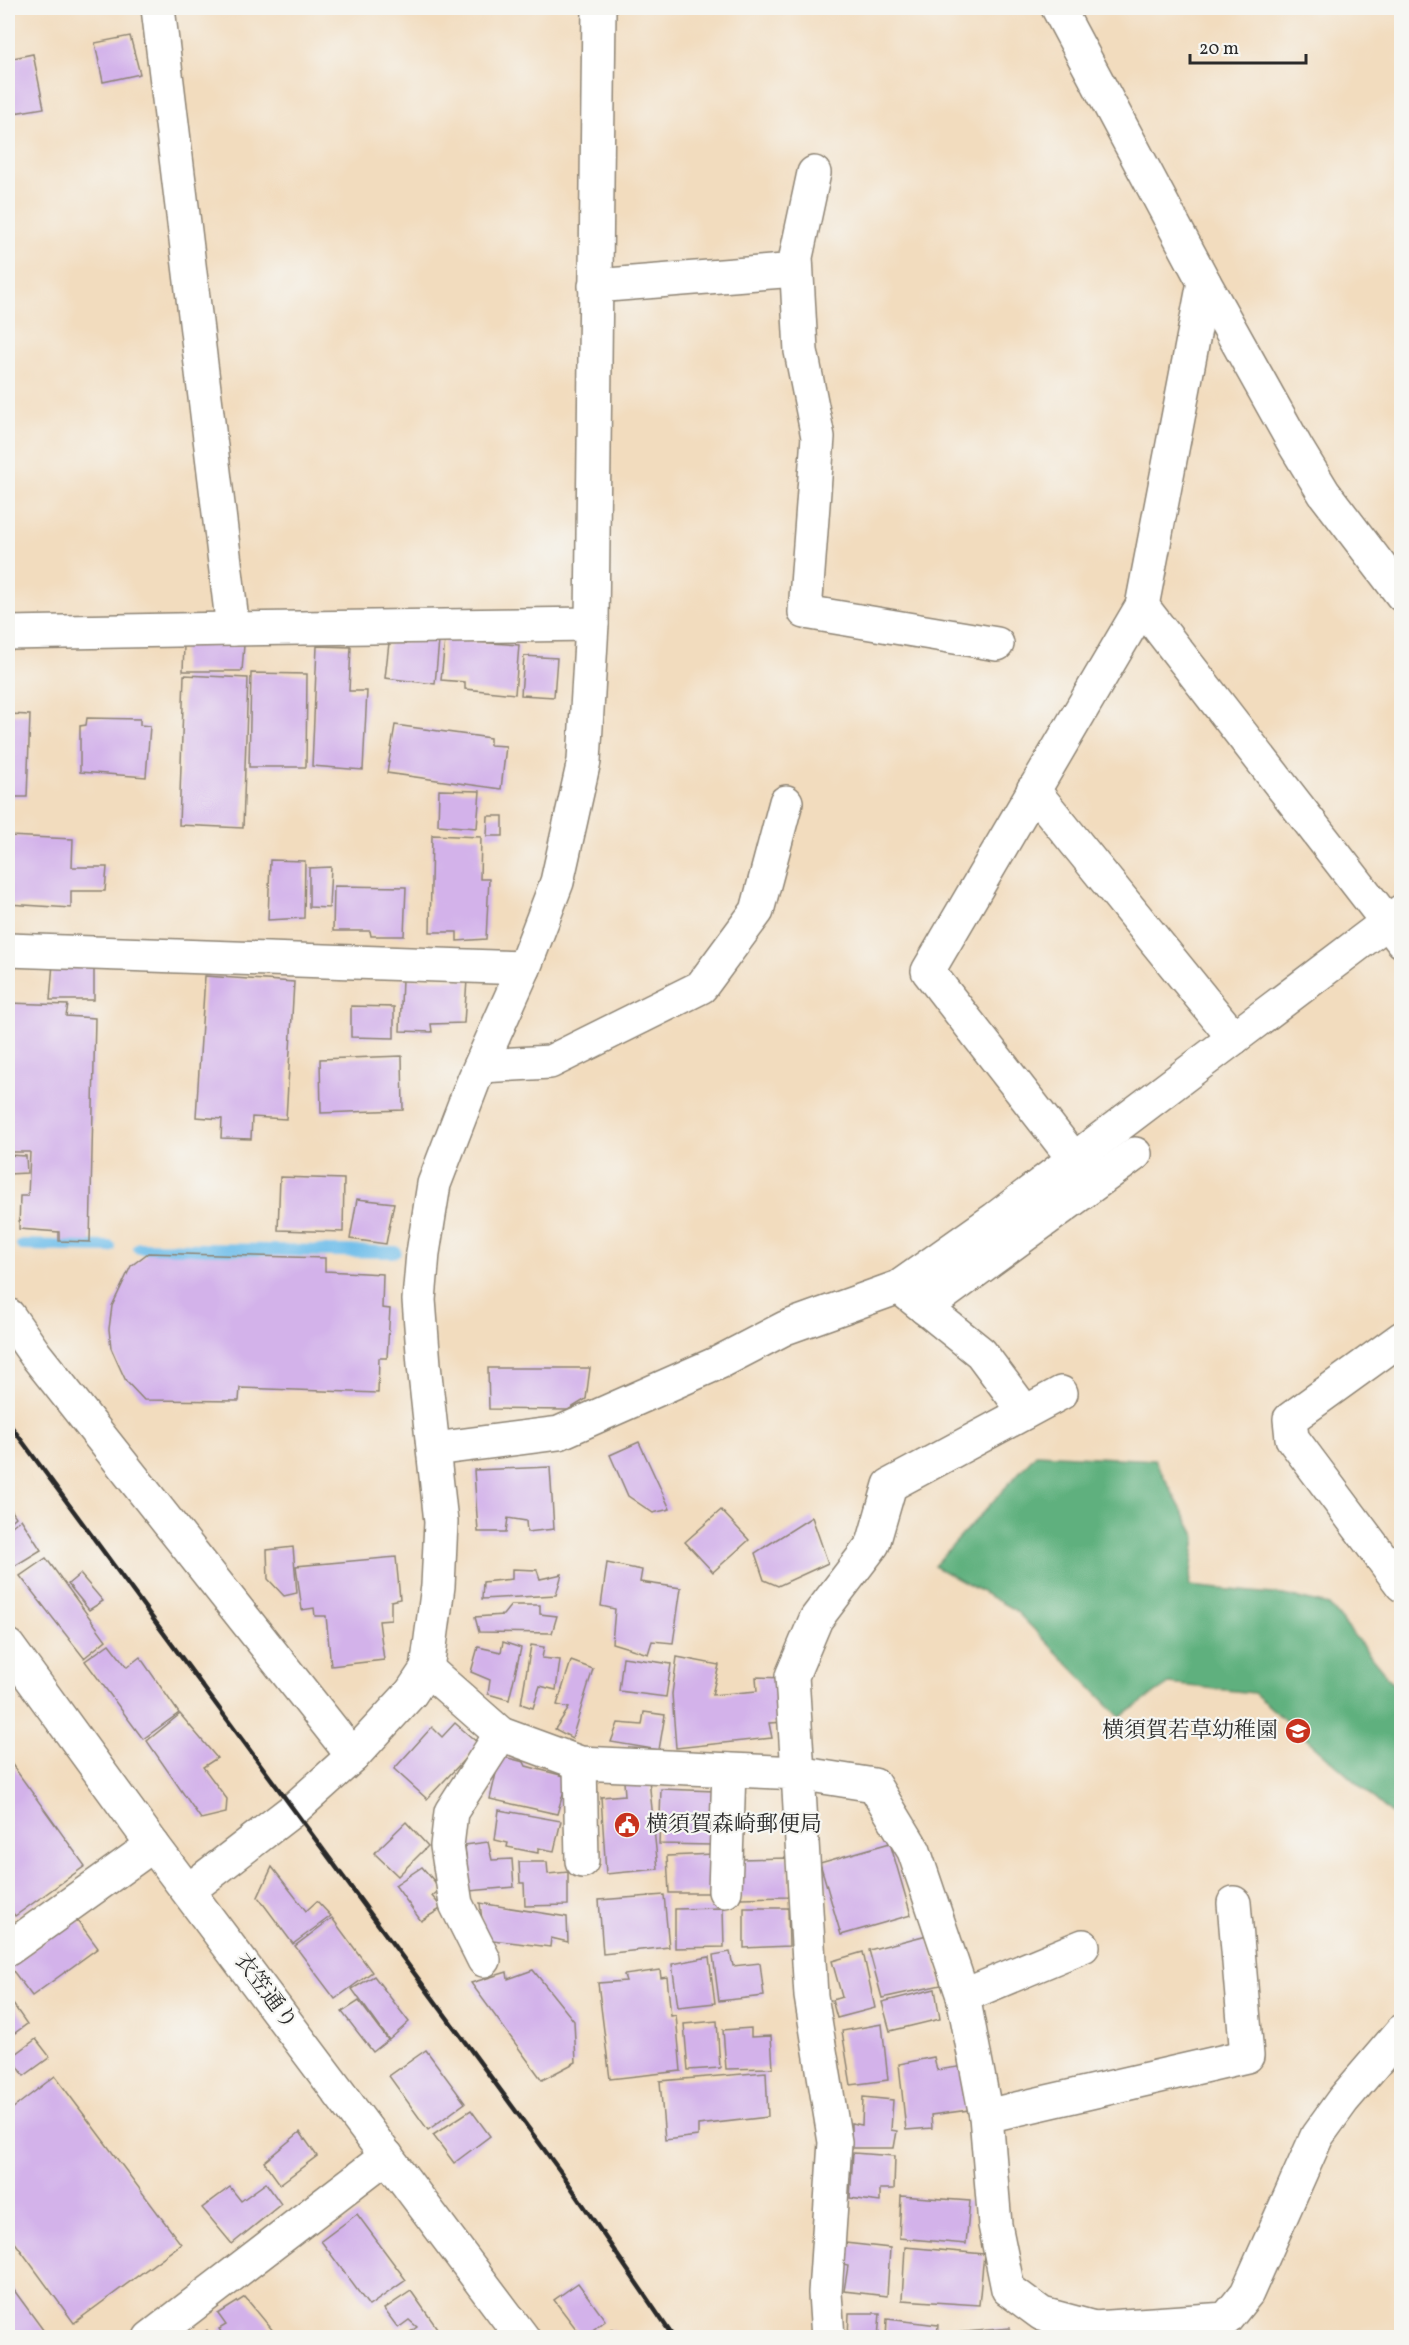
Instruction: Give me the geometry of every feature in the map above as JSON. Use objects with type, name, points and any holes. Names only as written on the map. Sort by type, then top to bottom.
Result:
[{"type":"street","points":[[158,8],[233,629]]},
{"type":"street","points":[[189,1890],[293,1810],[353,1756],[411,1693],[427,1669],[438,1586],[441,1522],[419,1300],[423,1253],[434,1184],[481,1066],[524,968],[556,882],[584,761],[592,624],[598,8]]},
{"type":"street","points":[[1058,8],[1204,282],[1324,493],[1401,596]]},
{"type":"street","points":[[814,173],[796,257],[801,351],[818,437],[805,612],[997,644]]},
{"type":"street","points":[[595,286],[796,270]]},
{"type":"street","points":[[1074,1159],[928,971],[1142,606],[1204,282]]},
{"type":"street","points":[[434,1449],[559,1433],[720,1362],[785,1328],[899,1287],[1234,1038],[1397,925],[1142,606]]},
{"type":"street","points":[[8,633],[592,624]]},
{"type":"street","points":[[1033,790],[1234,1038]]},
{"type":"street","points":[[481,1066],[550,1062],[701,987],[757,911],[786,802]]},
{"type":"street","points":[[8,950],[524,968]]},
{"type":"street","points":[[924,1308],[1135,1154]]},
{"type":"street","points":[[899,1287],[981,1353],[1025,1412]]},
{"type":"street","points":[[8,1316],[35,1354],[353,1756]]},
{"type":"street","points":[[1401,1338],[1290,1419],[1292,1438],[1401,1585]]},
{"type":"street","points":[[828,2337],[825,2293],[835,2142],[811,1996],[792,1676],[816,1619],[873,1544],[890,1485],[1061,1393]]},
{"type":"street","name":"衣笠通り","points":[[8,1646],[153,1845],[523,2337]]},
{"type":"street","points":[[427,1669],[501,1734],[580,1763],[798,1773],[874,1785],[914,1851],[963,1996],[986,2116],[994,2225],[1008,2289],[1042,2314],[1095,2332],[1226,2319],[1247,2293],[1317,2136],[1343,2100],[1401,2031]]},
{"type":"street","points":[[484,1960],[456,1904],[447,1846],[451,1812],[501,1734]]},
{"type":"street","points":[[580,1763],[582,1861]]},
{"type":"street","points":[[725,1891],[729,1770]]},
{"type":"street","points":[[8,1949],[153,1845]]},
{"type":"street","points":[[986,2116],[1247,2056],[1234,1903]]},
{"type":"street","points":[[963,1996],[1083,1947]]},
{"type":"street","points":[[150,2337],[387,2156]]},
{"type":"green space","points":[[1036,1454],[1155,1460],[1196,1537],[1189,1586],[1283,1595],[1329,1605],[1401,1693],[1401,1822],[1254,1693],[1169,1684],[1120,1717],[1015,1610],[934,1566]]},
{"type":"building","points":[[130,36],[140,74],[103,82],[95,43]]},
{"type":"building","points":[[33,54],[44,108],[8,114],[8,59]]},
{"type":"building","points":[[445,640],[519,645],[515,694],[465,689],[465,682],[441,680]]},
{"type":"building","points":[[439,641],[435,684],[385,678],[389,643]]},
{"type":"building","points":[[184,645],[244,645],[242,671],[183,671]]},
{"type":"building","points":[[317,646],[351,647],[349,691],[367,691],[363,770],[312,766]]},
{"type":"building","points":[[524,656],[557,658],[554,697],[521,695]]},
{"type":"building","points":[[251,673],[307,674],[306,767],[249,767]]},
{"type":"building","points":[[184,675],[248,678],[243,828],[179,825]]},
{"type":"building","points":[[8,714],[30,715],[27,797],[8,797]]},
{"type":"building","points":[[87,718],[140,719],[140,725],[150,726],[146,777],[80,772],[80,726],[86,725]]},
{"type":"building","points":[[395,725],[490,738],[490,745],[506,746],[501,789],[387,773]]},
{"type":"building","points":[[439,790],[480,791],[477,828],[438,825]]},
{"type":"building","points":[[488,816],[503,816],[503,836],[487,836]]},
{"type":"building","points":[[432,835],[481,837],[480,879],[489,879],[486,939],[457,941],[457,932],[430,932]]},
{"type":"building","points":[[8,836],[73,839],[72,867],[107,867],[105,891],[71,891],[71,908],[8,904]]},
{"type":"building","points":[[270,860],[305,861],[304,918],[268,920]]},
{"type":"building","points":[[331,867],[329,908],[309,907],[309,868]]},
{"type":"building","points":[[334,886],[406,887],[404,936],[371,936],[370,931],[333,931]]},
{"type":"building","points":[[53,963],[94,966],[94,1000],[50,1000]]},
{"type":"building","points":[[205,976],[294,982],[286,1119],[252,1117],[251,1139],[221,1138],[222,1119],[196,1117]]},
{"type":"building","points":[[402,979],[467,980],[464,1023],[431,1024],[432,1032],[400,1031]]},
{"type":"building","points":[[8,1003],[68,1005],[66,1016],[95,1018],[90,1242],[59,1241],[59,1232],[19,1229],[20,1196],[28,1196],[30,1152],[8,1152]]},
{"type":"building","points":[[351,1006],[394,1007],[394,1038],[351,1037]]},
{"type":"building","points":[[402,1056],[403,1110],[321,1113],[320,1059]]},
{"type":"building","points":[[8,1155],[26,1156],[27,1173],[8,1174]]},
{"type":"building","points":[[280,1177],[344,1179],[343,1232],[278,1230]]},
{"type":"building","points":[[357,1199],[394,1203],[386,1244],[350,1239]]},
{"type":"building","points":[[148,1253],[325,1258],[325,1271],[383,1274],[382,1308],[390,1309],[387,1358],[379,1358],[378,1393],[240,1388],[239,1401],[144,1400],[126,1381],[111,1348],[109,1329],[112,1306],[131,1266]]},
{"type":"building","points":[[488,1368],[590,1368],[586,1399],[568,1410],[489,1409]]},
{"type":"building","points":[[639,1442],[670,1509],[653,1513],[628,1496],[610,1455]]},
{"type":"building","points":[[550,1467],[554,1529],[527,1532],[526,1521],[508,1518],[506,1532],[478,1532],[474,1470]]},
{"type":"building","points":[[8,1505],[16,1517],[8,1524]]},
{"type":"building","points":[[721,1510],[749,1540],[713,1572],[685,1542]]},
{"type":"building","points":[[812,1517],[828,1563],[778,1586],[764,1580],[755,1553]]},
{"type":"building","points":[[21,1519],[41,1550],[13,1567],[8,1560],[8,1529]]},
{"type":"building","points":[[293,1547],[297,1593],[284,1596],[268,1579],[267,1550]]},
{"type":"building","points":[[396,1557],[400,1599],[391,1601],[391,1620],[379,1621],[384,1660],[331,1666],[326,1616],[315,1616],[314,1608],[302,1610],[296,1566]]},
{"type":"building","points":[[46,1558],[106,1640],[84,1658],[20,1576]]},
{"type":"building","points":[[607,1563],[642,1570],[640,1582],[681,1588],[673,1643],[652,1641],[648,1654],[612,1643],[615,1609],[601,1606]]},
{"type":"building","points":[[512,1569],[537,1570],[540,1579],[562,1574],[556,1595],[482,1599],[483,1582],[512,1579]]},
{"type":"building","points":[[80,1574],[103,1601],[89,1610],[68,1584]]},
{"type":"building","points":[[511,1605],[540,1605],[540,1614],[557,1616],[552,1633],[479,1632],[475,1617],[503,1615]]},
{"type":"building","points":[[503,1642],[521,1648],[509,1700],[488,1694],[490,1680],[471,1672],[478,1647],[501,1652]]},
{"type":"building","points":[[109,1644],[127,1667],[140,1657],[179,1713],[143,1739],[85,1661]]},
{"type":"building","points":[[531,1645],[544,1647],[542,1658],[560,1660],[556,1690],[540,1686],[533,1708],[521,1704]]},
{"type":"building","points":[[623,1657],[671,1664],[666,1697],[619,1691]]},
{"type":"building","points":[[677,1657],[719,1665],[712,1695],[757,1691],[756,1677],[784,1678],[787,1722],[769,1723],[772,1738],[676,1748],[672,1694]]},
{"type":"building","points":[[571,1661],[593,1669],[572,1738],[555,1729],[569,1708],[557,1705]]},
{"type":"building","points":[[644,1712],[665,1715],[659,1750],[611,1742],[618,1723],[642,1725]]},
{"type":"building","points":[[180,1714],[217,1758],[203,1767],[227,1799],[226,1813],[201,1819],[147,1741]]},
{"type":"building","points":[[455,1723],[479,1744],[427,1799],[394,1769],[432,1727],[442,1737]]},
{"type":"building","points":[[500,1756],[524,1762],[526,1766],[568,1777],[557,1814],[490,1799]]},
{"type":"building","points":[[8,1759],[85,1866],[15,1916],[8,1906]]},
{"type":"building","points":[[649,1779],[658,1869],[606,1874],[601,1797],[625,1795],[624,1782]]},
{"type":"building","points":[[661,1789],[715,1791],[713,1845],[659,1844]]},
{"type":"building","points":[[499,1810],[561,1821],[554,1851],[538,1848],[538,1853],[507,1847],[508,1843],[495,1840]]},
{"type":"building","points":[[406,1822],[428,1846],[398,1876],[374,1853]]},
{"type":"building","points":[[488,1842],[492,1860],[512,1859],[514,1887],[469,1891],[465,1845]]},
{"type":"building","points":[[890,1843],[911,1915],[841,1935],[820,1863]]},
{"type":"building","points":[[714,1854],[713,1893],[669,1893],[667,1856]]},
{"type":"building","points":[[788,1858],[788,1897],[741,1898],[741,1859]]},
{"type":"building","points":[[519,1862],[547,1862],[548,1874],[568,1872],[568,1905],[525,1906],[524,1883],[520,1883]]},
{"type":"building","points":[[272,1867],[306,1911],[317,1901],[331,1916],[293,1944],[258,1897]]},
{"type":"building","points":[[422,1867],[441,1889],[432,1896],[442,1908],[421,1921],[395,1885]]},
{"type":"building","points":[[664,1895],[669,1947],[603,1954],[599,1900]]},
{"type":"building","points":[[480,1903],[567,1917],[568,1942],[551,1938],[550,1947],[484,1939]]},
{"type":"building","points":[[723,1908],[724,1947],[675,1948],[675,1909]]},
{"type":"building","points":[[744,1908],[788,1908],[789,1946],[744,1948]]},
{"type":"building","points":[[75,1917],[98,1948],[32,1996],[10,1967]]},
{"type":"building","points":[[332,1918],[372,1972],[335,1999],[295,1946]]},
{"type":"building","points":[[927,1935],[941,1985],[882,1998],[869,1950]]},
{"type":"building","points":[[730,1952],[733,1966],[760,1963],[764,1996],[719,2001],[713,1955]]},
{"type":"building","points":[[863,1952],[875,2008],[837,2018],[832,2000],[842,1997],[832,1961]]},
{"type":"building","points":[[709,1957],[715,2003],[678,2007],[672,1964]]},
{"type":"building","points":[[533,1970],[574,2021],[576,2062],[542,2080],[471,1983],[507,1972],[508,1979]]},
{"type":"building","points":[[660,1970],[661,1978],[667,1977],[671,2016],[676,2015],[681,2071],[610,2079],[598,1983],[626,1981],[624,1975]]},
{"type":"building","points":[[374,1976],[409,2022],[389,2040],[352,1989]]},
{"type":"building","points":[[935,1989],[940,2019],[890,2031],[882,2002]]},
{"type":"building","points":[[8,1997],[27,2024],[8,2038]]},
{"type":"building","points":[[359,2001],[388,2040],[373,2052],[342,2012]]},
{"type":"building","points":[[717,2021],[720,2068],[688,2070],[684,2024]]},
{"type":"building","points":[[882,2024],[888,2080],[851,2085],[842,2031]]},
{"type":"building","points":[[751,2028],[751,2037],[771,2036],[773,2068],[726,2069],[723,2030]]},
{"type":"building","points":[[36,2039],[50,2057],[24,2076],[12,2057]]},
{"type":"building","points":[[426,2050],[465,2103],[428,2130],[389,2076]]},
{"type":"building","points":[[934,2057],[937,2070],[965,2066],[969,2110],[931,2115],[932,2128],[906,2130],[899,2064]]},
{"type":"building","points":[[766,2072],[768,2117],[698,2125],[698,2136],[665,2140],[660,2081]]},
{"type":"building","points":[[55,2076],[181,2244],[74,2323],[8,2233],[8,2112]]},
{"type":"building","points":[[863,2097],[893,2100],[891,2130],[897,2131],[894,2148],[851,2148],[851,2123],[862,2125]]},
{"type":"building","points":[[471,2110],[490,2136],[454,2163],[433,2135]]},
{"type":"building","points":[[300,2132],[317,2156],[280,2184],[264,2162]]},
{"type":"building","points":[[853,2153],[895,2156],[894,2189],[880,2189],[880,2202],[850,2198]]},
{"type":"building","points":[[266,2183],[281,2204],[232,2244],[202,2208],[230,2187],[241,2201]]},
{"type":"building","points":[[901,2196],[970,2201],[966,2244],[899,2238]]},
{"type":"building","points":[[357,2214],[406,2280],[369,2306],[321,2241]]},
{"type":"building","points":[[845,2243],[890,2248],[887,2296],[844,2291],[848,2266],[843,2265]]},
{"type":"building","points":[[905,2247],[984,2254],[979,2305],[902,2300]]},
{"type":"building","points":[[8,2282],[49,2338],[8,2338]]},
{"type":"building","points":[[578,2283],[605,2320],[583,2338],[554,2300]]},
{"type":"building","points":[[411,2291],[444,2338],[413,2338],[409,2333],[417,2327],[409,2320],[398,2328],[384,2309]]},
{"type":"building","points":[[245,2297],[279,2338],[225,2338],[219,2329],[226,2325],[218,2314]]},
{"type":"building","points":[[849,2313],[880,2313],[878,2338],[848,2338]]},
{"type":"building","points":[[887,2319],[938,2325],[937,2338],[886,2338]]},
{"type":"building","points":[[1010,2328],[1010,2338],[955,2338],[955,2333]]},
{"type":"building","points":[[612,2329],[619,2338],[600,2338]]},
{"type":"building","points":[[207,2330],[212,2338],[196,2338]]},
{"type":"waterway","points":[[22,1245],[110,1247]]},
{"type":"waterway","points":[[139,1248],[395,1252]]},
{"type":"railway","points":[[8,1422],[560,2171],[674,2338]]},
{"type":"place","name":"横須賀若草幼稚園","points":[[1298,1731]]},
{"type":"place","name":"横須賀森崎郵便局","points":[[627,1825]]}]
